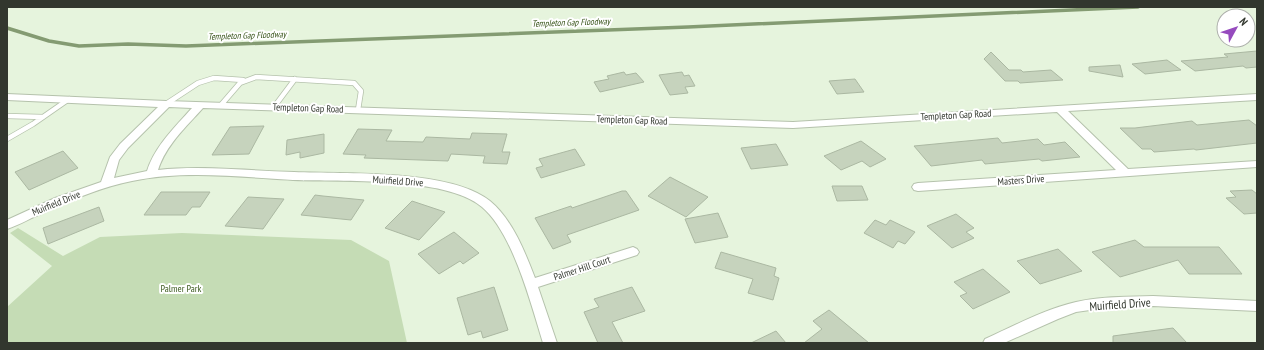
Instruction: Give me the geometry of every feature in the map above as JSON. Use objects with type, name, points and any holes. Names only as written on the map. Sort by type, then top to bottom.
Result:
[{"type":"street","name":"Templeton Gap Road","points":[[8,98],[793,125],[1257,97]]},
{"type":"street","points":[[106,185],[114,159],[124,146],[166,104]]},
{"type":"street","points":[[151,174],[154,160],[201,104]]},
{"type":"street","points":[[1061,110],[1125,173]]},
{"type":"street","name":"Masters Drive","points":[[918,187],[1257,164]]},
{"type":"street","name":"Muirfield Drive","points":[[7,226],[52,204],[106,185],[151,174],[175,172],[215,173],[405,181],[444,186],[462,192],[480,201],[501,219],[513,243],[530,285],[550,343]]},
{"type":"street","name":"Palmer Hill Court","points":[[530,285],[633,252]]},
{"type":"street","name":"Muirfield Drive","points":[[990,343],[1053,315],[1076,307],[1090,305],[1153,301],[1257,306]]},
{"type":"lane","points":[[166,104],[198,83],[214,78],[243,80],[256,77],[354,83],[361,91],[358,110]]},
{"type":"lane","points":[[274,107],[295,79]]},
{"type":"lane","points":[[221,105],[239,82],[243,80]]},
{"type":"lane","points":[[7,140],[69,100]]},
{"type":"lane","points":[[7,116],[43,117]]},
{"type":"green space","name":"Palmer Park","points":[[18,228],[63,256],[100,237],[182,233],[351,240],[389,261],[407,343],[7,343],[7,307],[52,266],[10,233]]},
{"type":"building","points":[[1257,51],[1257,67],[1246,68],[1243,66],[1195,71],[1181,61],[1228,57],[1224,54]]},
{"type":"building","points":[[991,52],[1009,70],[1021,70],[1023,72],[1051,70],[1063,80],[1020,83],[1018,81],[1005,81],[984,59]]},
{"type":"building","points":[[1167,60],[1181,70],[1145,74],[1132,64]]},
{"type":"building","points":[[1120,65],[1123,77],[1089,71],[1089,67]]},
{"type":"building","points":[[624,72],[626,75],[636,73],[644,82],[600,92],[594,82],[609,79],[607,76]]},
{"type":"building","points":[[682,72],[684,76],[689,75],[695,86],[685,87],[688,93],[670,95],[659,75]]},
{"type":"building","points":[[855,79],[864,92],[837,94],[829,81]]},
{"type":"building","points":[[1249,120],[1257,126],[1257,143],[1196,150],[1154,152],[1151,149],[1142,149],[1120,128],[1135,128],[1192,121],[1197,125]]},
{"type":"building","points":[[264,126],[249,154],[212,155],[230,127]]},
{"type":"building","points":[[358,129],[392,130],[386,141],[423,142],[426,137],[470,139],[472,133],[507,134],[502,152],[510,152],[507,164],[483,163],[485,156],[451,154],[448,161],[364,158],[366,155],[343,154]]},
{"type":"building","points":[[324,134],[324,153],[300,158],[300,152],[286,155],[287,140]]},
{"type":"building","points":[[998,138],[1002,143],[1038,139],[1044,145],[1065,142],[1080,157],[985,164],[982,160],[931,166],[914,146]]},
{"type":"building","points":[[861,141],[886,159],[870,167],[862,161],[841,170],[824,156]]},
{"type":"building","points":[[776,144],[788,165],[751,169],[741,148]]},
{"type":"building","points":[[575,149],[585,165],[541,178],[536,168],[543,166],[539,159]]},
{"type":"building","points":[[63,151],[78,168],[29,190],[15,172]]},
{"type":"building","points":[[670,177],[708,197],[686,217],[648,196]]},
{"type":"building","points":[[832,186],[862,186],[868,200],[837,201]]},
{"type":"building","points":[[1252,190],[1257,194],[1257,213],[1244,214],[1226,198],[1236,197],[1230,191]]},
{"type":"building","points":[[622,191],[626,191],[639,210],[567,235],[571,242],[553,249],[535,218],[571,206],[572,208]]},
{"type":"building","points":[[161,192],[210,192],[200,207],[192,207],[186,215],[144,215]]},
{"type":"building","points":[[315,195],[364,200],[351,220],[301,215]]},
{"type":"building","points":[[248,197],[284,199],[263,229],[225,226]]},
{"type":"building","points":[[412,201],[445,212],[419,240],[385,228]]},
{"type":"building","points":[[99,207],[104,221],[48,244],[43,228]]},
{"type":"building","points":[[718,213],[728,237],[695,243],[685,219]]},
{"type":"building","points":[[956,214],[974,228],[966,232],[974,238],[952,248],[927,226]]},
{"type":"building","points":[[875,220],[886,225],[890,220],[915,232],[905,244],[898,241],[893,248],[864,233]]},
{"type":"building","points":[[454,232],[479,253],[463,264],[460,261],[439,274],[418,254]]},
{"type":"building","points":[[1135,240],[1144,247],[1219,247],[1242,274],[1189,274],[1178,260],[1120,277],[1092,252]]},
{"type":"building","points":[[1058,249],[1082,271],[1040,284],[1017,261]]},
{"type":"building","points":[[721,252],[776,268],[774,276],[779,278],[773,300],[748,293],[753,279],[715,268]]},
{"type":"building","points":[[983,269],[1010,292],[973,309],[960,296],[967,293],[954,282]]},
{"type":"building","points":[[494,287],[508,330],[483,338],[481,331],[468,335],[457,298]]},
{"type":"building","points":[[632,287],[645,311],[612,322],[623,343],[598,343],[584,312],[599,307],[594,299]]},
{"type":"building","points":[[829,310],[869,343],[804,343],[822,329],[813,321]]},
{"type":"building","points":[[1173,328],[1187,343],[1113,343],[1113,336]]},
{"type":"building","points":[[776,331],[786,343],[751,343]]},
{"type":"waterway","name":"Templeton Gap Floodway","points":[[7,28],[49,41],[79,46],[128,44],[186,46],[688,27],[1138,7]]}]
